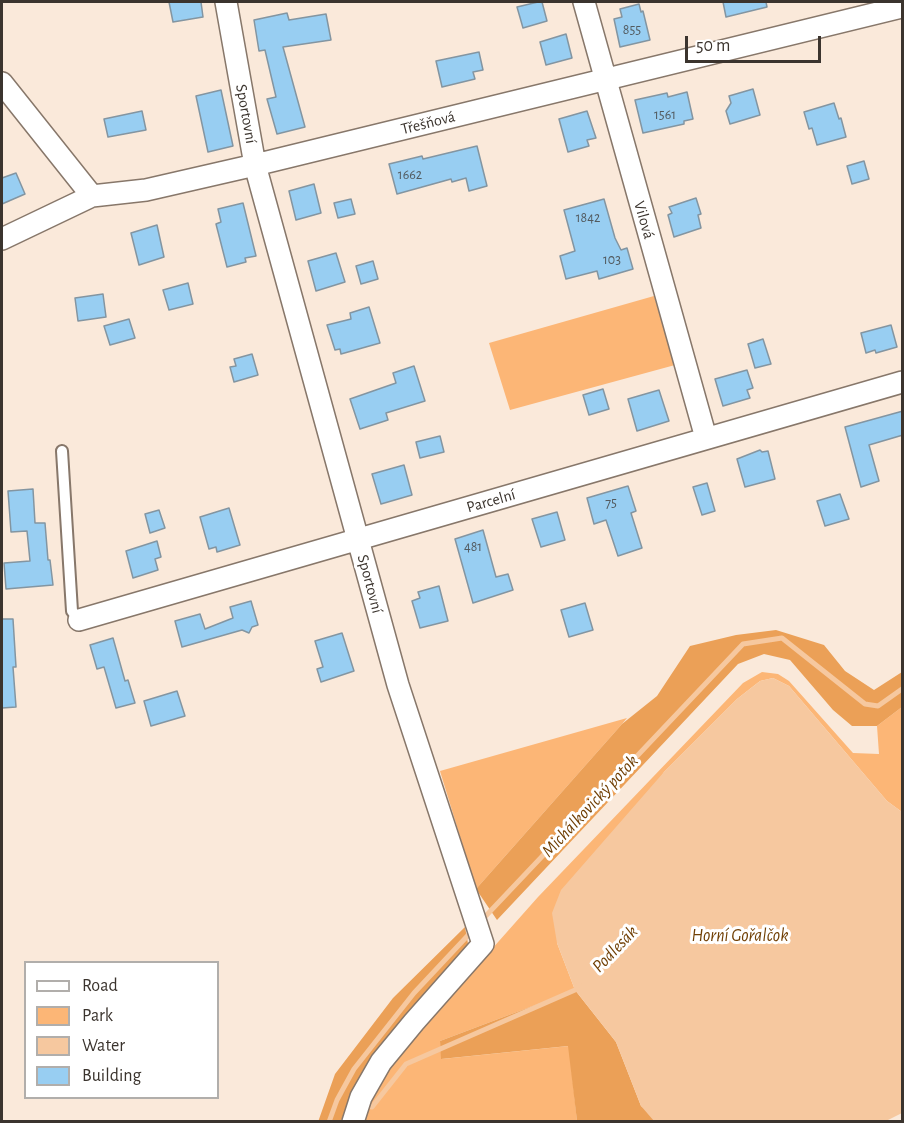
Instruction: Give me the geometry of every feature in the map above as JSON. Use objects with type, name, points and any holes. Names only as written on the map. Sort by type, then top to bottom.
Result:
[{"type":"street","name":"Sportovní","points":[[226,2],[255,165],[398,686],[471,914],[483,944],[381,1062],[362,1097],[353,1122]]},
{"type":"street","name":"Vilová","points":[[584,2],[604,81],[706,438]]},
{"type":"street","name":"Třešňová","points":[[2,239],[92,196],[146,190],[255,165],[903,7]]},
{"type":"street","points":[[2,83],[92,196]]},
{"type":"street","name":"Parcelní","points":[[79,620],[903,382]]},
{"type":"lane","points":[[62,451],[72,611],[79,620]]},
{"type":"green space","points":[[654,296],[675,365],[510,410],[489,343]]},
{"type":"green space","points":[[762,672],[778,674],[789,681],[853,753],[879,754],[877,726],[902,707],[902,812],[887,801],[789,686],[773,678],[760,681],[737,699],[664,772],[557,943],[575,990],[440,1041],[442,1059],[569,1046],[577,1121],[363,1122],[370,1096],[397,1056],[538,897],[743,683]]},
{"type":"green space","points":[[627,718],[622,724],[476,889],[440,771]]},
{"type":"shaded area","points":[[776,630],[824,645],[845,671],[874,690],[902,672],[902,707],[877,726],[852,726],[833,710],[790,660],[764,654],[738,664],[497,920],[476,889],[622,724],[657,696],[690,646],[736,635]]},
{"type":"shaded area","points":[[465,927],[469,949],[385,1042],[353,1089],[341,1121],[318,1122],[335,1074],[393,998]]},
{"type":"shaded area","points":[[575,990],[616,1042],[641,1106],[662,1121],[577,1121],[568,1046],[441,1059],[440,1041]]},
{"type":"water","name":"Horní Gořalčok","points":[[773,678],[789,686],[887,801],[902,812],[902,1113],[884,1122],[654,1121],[641,1106],[616,1042],[575,990],[557,943],[552,913],[561,890],[664,772],[737,699],[760,681]]},
{"type":"building","points":[[169,2],[201,2],[203,17],[173,22]]},
{"type":"building","points":[[542,2],[547,21],[523,28],[517,7]]},
{"type":"building","points":[[723,2],[766,2],[767,7],[726,17]]},
{"type":"building","points":[[639,4],[650,40],[620,47],[614,19],[622,17],[620,9]]},
{"type":"building","points":[[287,13],[289,20],[326,14],[331,40],[283,47],[305,127],[277,134],[267,99],[276,97],[265,50],[259,51],[254,20]]},
{"type":"building","points":[[566,34],[572,58],[546,65],[540,42]]},
{"type":"building","points":[[479,52],[483,70],[473,72],[475,79],[442,87],[436,61]]},
{"type":"building","points":[[753,89],[760,115],[730,124],[726,111],[731,103],[729,96]]},
{"type":"building","points":[[221,90],[233,146],[208,152],[196,96]]},
{"type":"building","points":[[687,92],[693,119],[684,121],[684,124],[643,133],[635,100],[667,93],[668,97]]},
{"type":"building","points":[[834,103],[846,137],[817,145],[804,112]]},
{"type":"building","points":[[142,111],[146,130],[108,137],[104,119]]},
{"type":"building","points":[[587,111],[596,138],[587,140],[589,146],[568,152],[559,119]]},
{"type":"building","points":[[477,146],[487,186],[469,191],[466,178],[452,182],[451,179],[397,194],[389,164],[422,156],[423,159]]},
{"type":"building","points":[[864,161],[869,179],[852,184],[847,166]]},
{"type":"building","points":[[16,173],[25,194],[2,204],[2,178]]},
{"type":"building","points":[[314,184],[321,213],[296,220],[289,191]]},
{"type":"building","points":[[696,198],[701,214],[698,215],[701,228],[674,237],[668,215],[672,213],[669,207]]},
{"type":"building","points":[[351,199],[355,214],[338,218],[334,203]]},
{"type":"building","points":[[604,199],[615,238],[621,250],[627,248],[633,269],[599,279],[597,271],[566,279],[560,256],[575,251],[564,210]]},
{"type":"building","points":[[243,203],[256,256],[245,258],[246,262],[227,267],[216,224],[221,222],[218,209]]},
{"type":"building","points":[[157,225],[164,257],[139,265],[131,233]]},
{"type":"building","points":[[336,253],[345,282],[316,291],[308,261]]},
{"type":"building","points":[[373,261],[378,279],[361,284],[356,266]]},
{"type":"building","points":[[188,283],[193,304],[169,310],[163,290]]},
{"type":"building","points":[[103,294],[106,317],[78,321],[75,298]]},
{"type":"building","points":[[369,307],[380,343],[341,354],[340,349],[335,350],[327,325],[351,319],[350,313]]},
{"type":"building","points":[[129,319],[135,338],[110,345],[104,326]]},
{"type":"building","points":[[891,325],[897,347],[876,353],[875,350],[866,353],[861,333]]},
{"type":"building","points":[[763,339],[771,364],[755,368],[748,344]]},
{"type":"building","points":[[252,354],[258,375],[234,382],[230,367],[236,366],[234,359]]},
{"type":"building","points":[[414,366],[425,401],[386,413],[388,420],[360,429],[350,399],[396,383],[393,373]]},
{"type":"building","points":[[747,370],[753,388],[747,390],[750,398],[723,406],[715,379]]},
{"type":"building","points":[[603,389],[609,409],[589,415],[583,395]]},
{"type":"building","points":[[659,390],[669,421],[637,431],[628,399]]},
{"type":"building","points":[[903,411],[903,435],[869,445],[879,481],[861,487],[845,427]]},
{"type":"building","points":[[440,436],[444,452],[420,458],[416,442]]},
{"type":"building","points":[[760,450],[768,451],[775,479],[745,487],[737,459]]},
{"type":"building","points":[[404,465],[412,495],[381,504],[372,474]]},
{"type":"building","points":[[707,483],[715,511],[702,515],[693,487]]},
{"type":"building","points":[[628,486],[636,511],[631,513],[642,548],[618,556],[606,520],[594,524],[587,498]]},
{"type":"building","points":[[33,489],[35,523],[45,523],[53,585],[6,589],[4,563],[30,561],[27,531],[11,532],[8,491]]},
{"type":"building","points":[[840,494],[849,519],[825,526],[817,501]]},
{"type":"building","points":[[229,508],[240,545],[217,552],[216,547],[209,549],[200,517]]},
{"type":"building","points":[[159,510],[165,528],[150,533],[145,514]]},
{"type":"building","points":[[557,512],[565,540],[541,547],[532,519]]},
{"type":"building","points":[[483,530],[496,577],[508,574],[513,590],[473,603],[455,539]]},
{"type":"building","points":[[157,541],[161,557],[155,559],[158,570],[133,578],[126,551]]},
{"type":"building","points":[[439,586],[448,621],[420,628],[412,601],[420,598],[418,592]]},
{"type":"building","points":[[251,601],[258,625],[252,627],[249,633],[242,630],[182,647],[175,621],[200,614],[205,629],[233,618],[230,607]]},
{"type":"building","points":[[585,603],[593,630],[569,637],[561,610]]},
{"type":"building","points":[[2,619],[13,619],[16,707],[2,708]]},
{"type":"building","points":[[342,633],[354,671],[321,682],[317,669],[323,667],[315,641]]},
{"type":"building","points":[[113,638],[125,681],[128,680],[135,703],[116,708],[104,667],[97,669],[90,645]]},
{"type":"building","points":[[177,691],[185,716],[151,726],[144,701]]},
{"type":"waterway","name":"Michálkovický potok","points":[[481,921],[743,644],[782,638],[865,704],[878,706],[902,689]]},
{"type":"waterway","name":"Michálkovický potok","points":[[329,1122],[337,1100],[354,1069],[414,993],[473,930]]},
{"type":"waterway","name":"Podlesák","points":[[362,1105],[372,1107],[406,1064],[575,990],[579,985]]}]
